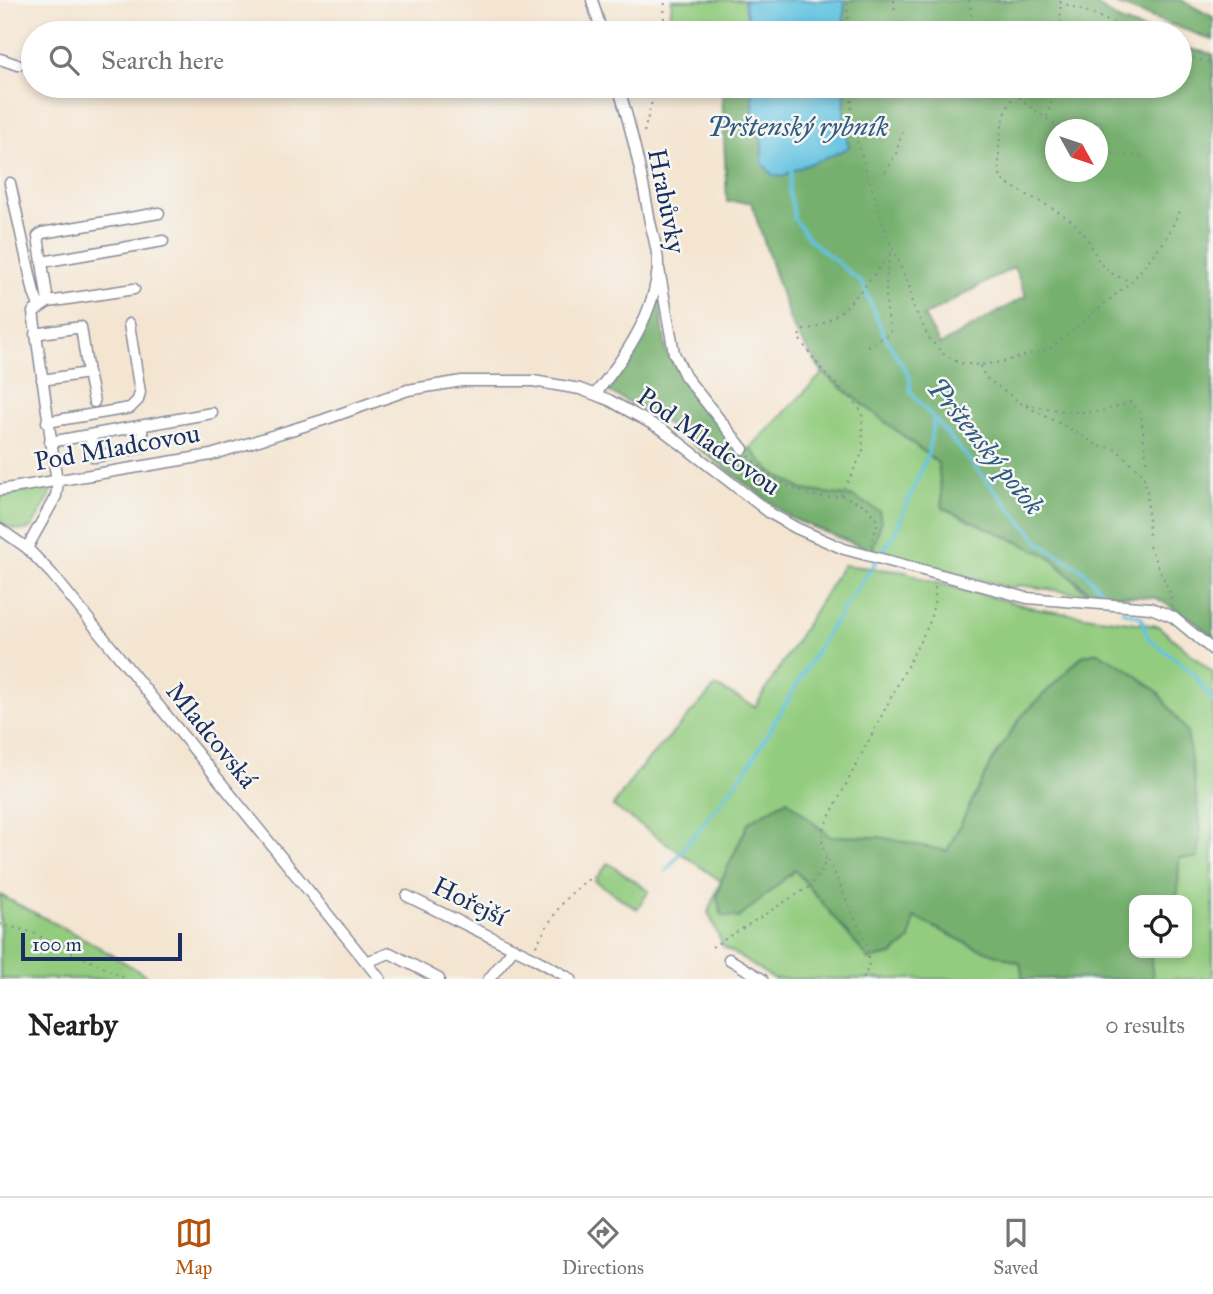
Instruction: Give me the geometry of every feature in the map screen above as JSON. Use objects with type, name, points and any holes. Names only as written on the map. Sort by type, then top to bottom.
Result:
[{"type":"street","points":[[592,0],[598,21]]},
{"type":"street","points":[[0,59],[18,65]]},
{"type":"street","name":"Hrabůvky","points":[[596,393],[624,356],[640,328],[648,309],[658,263],[647,203],[621,98]]},
{"type":"street","points":[[10,183],[34,293],[44,304]]},
{"type":"street","points":[[44,304],[38,236],[41,233],[159,213]]},
{"type":"street","points":[[42,262],[163,241]]},
{"type":"street","points":[[658,263],[674,354],[685,376],[743,449]]},
{"type":"street","points":[[27,548],[56,496],[57,478],[33,312],[44,304],[134,289]]},
{"type":"street","points":[[47,422],[130,408],[138,400],[140,392],[130,324]]},
{"type":"street","points":[[35,334],[81,327],[94,402]]},
{"type":"street","points":[[42,380],[88,373]]},
{"type":"street","name":"Pod Mladcovou","points":[[0,490],[57,478],[211,455],[239,448],[408,390],[438,384],[486,380],[533,381],[596,393],[663,430],[770,513],[822,541],[1027,598],[1151,608],[1172,617],[1213,650]]},
{"type":"street","points":[[50,442],[212,413]]},
{"type":"street","points":[[90,435],[94,457],[145,447],[141,426]]},
{"type":"street","name":"Mladcovská","points":[[0,530],[27,548],[52,574],[380,979]]},
{"type":"street","name":"Hořejší","points":[[407,896],[571,979]]},
{"type":"street","name":"Hořejší","points":[[489,979],[514,948]]},
{"type":"street","points":[[366,962],[390,953],[439,979]]},
{"type":"street","points":[[729,959],[762,979]]},
{"type":"path","points":[[664,21],[665,0]]},
{"type":"path","points":[[847,21],[848,0]]},
{"type":"path","points":[[894,0],[895,13]]},
{"type":"path","points":[[969,0],[972,21]]},
{"type":"path","points":[[1061,21],[1060,1],[1109,21]]},
{"type":"path","points":[[1192,57],[1213,64]]},
{"type":"path","points":[[643,134],[653,98]]},
{"type":"path","points":[[851,98],[852,119],[872,190],[892,250],[910,288],[912,304],[929,338],[942,353],[959,363],[980,365],[1001,362],[1050,349],[1132,281],[1166,239],[1182,207]]},
{"type":"path","points":[[1012,98],[1004,111],[998,162],[1001,179],[1018,192],[1074,223],[1084,234],[1098,262],[1113,276],[1132,281]]},
{"type":"path","points":[[1021,98],[1047,118],[1052,98]]},
{"type":"path","points":[[885,172],[896,154],[903,128]]},
{"type":"path","points":[[1108,153],[1146,157]]},
{"type":"path","points":[[743,449],[758,467],[808,496],[828,500],[841,495],[863,452],[862,412],[848,394],[827,377],[798,337],[804,330],[815,328],[831,318],[864,288],[892,250]]},
{"type":"path","points":[[867,346],[891,333],[885,300],[885,277],[890,254]]},
{"type":"path","points":[[980,365],[985,377],[1021,404],[1098,446],[1116,449],[1143,474],[1147,491],[1149,538]]},
{"type":"path","points":[[1021,404],[1071,412],[1099,412],[1131,402],[1141,414],[1147,465]]},
{"type":"path","points":[[841,495],[866,506],[878,522],[867,555]]},
{"type":"path","points":[[1149,545],[1170,593],[1172,617]]},
{"type":"path","points":[[864,979],[869,964],[867,945],[822,846],[823,830],[929,624],[935,599],[935,573]]},
{"type":"path","points":[[712,947],[809,887],[822,871],[827,857]]},
{"type":"path","points":[[540,961],[543,956],[533,950],[556,911],[579,885],[594,876]]},
{"type":"path","points":[[0,924],[31,932],[127,979]]},
{"type":"green space","points":[[672,0],[781,0],[744,21],[670,21]]},
{"type":"green space","points":[[781,0],[1089,0],[1120,21],[745,21]]},
{"type":"green space","points":[[1105,0],[1181,0],[1213,17],[1213,40],[1192,32],[1192,21],[1162,21]]},
{"type":"green space","points":[[1192,50],[1213,54],[1213,638],[1193,620],[1156,598],[1090,593],[1049,556],[943,508],[938,463],[823,373],[792,326],[751,202],[727,202],[722,98],[1192,98]],"holes":[[[1014,267],[1026,296],[940,345],[924,316]]]},
{"type":"green space","points":[[658,289],[666,351],[696,399],[740,451],[750,448],[769,470],[803,490],[854,497],[879,511],[881,522],[872,551],[791,518],[661,420],[608,391],[642,340]]},
{"type":"green space","points":[[823,373],[938,463],[943,508],[1049,556],[1089,595],[1019,585],[1014,589],[872,551],[881,522],[854,497],[803,490],[768,470],[750,448]]},
{"type":"green space","points":[[50,486],[51,494],[32,527],[20,530],[0,522],[0,496]]},
{"type":"green space","points":[[843,565],[906,572],[921,579],[1041,610],[1158,626],[1213,673],[1213,979],[774,979],[723,946],[708,912],[721,881],[613,806],[637,772],[716,686],[755,707]]},
{"type":"green space","points":[[1098,652],[1128,669],[1157,691],[1187,732],[1201,829],[1198,858],[1179,858],[1177,895],[1129,895],[1129,958],[1152,958],[1153,979],[1023,979],[1020,963],[972,946],[914,917],[910,940],[892,955],[869,960],[795,870],[739,918],[722,915],[717,898],[721,881],[749,822],[787,800],[829,836],[880,837],[947,851],[991,763],[1021,717],[1082,656]]},
{"type":"green space","points":[[608,863],[649,891],[637,909],[595,881]]},
{"type":"green space","points":[[0,895],[87,940],[152,979],[0,979]]},
{"type":"water","name":"Prštenský rybník","points":[[744,0],[845,0],[844,21],[748,21]]},
{"type":"water","name":"Prštenský rybník","points":[[753,98],[845,98],[844,125],[849,147],[781,177],[773,175],[762,163],[762,143],[754,120]]},
{"type":"waterway","name":"Prštenský potok","points":[[792,167],[789,189],[794,218],[809,239],[862,283],[885,337],[910,377],[910,391],[1041,544],[1084,571],[1110,602]]},
{"type":"waterway","points":[[666,871],[748,767],[829,630],[894,535],[928,454],[934,419]]},
{"type":"waterway","name":"Prštenský potok","points":[[1122,611],[1141,617],[1148,638],[1193,673],[1213,702]]}]
